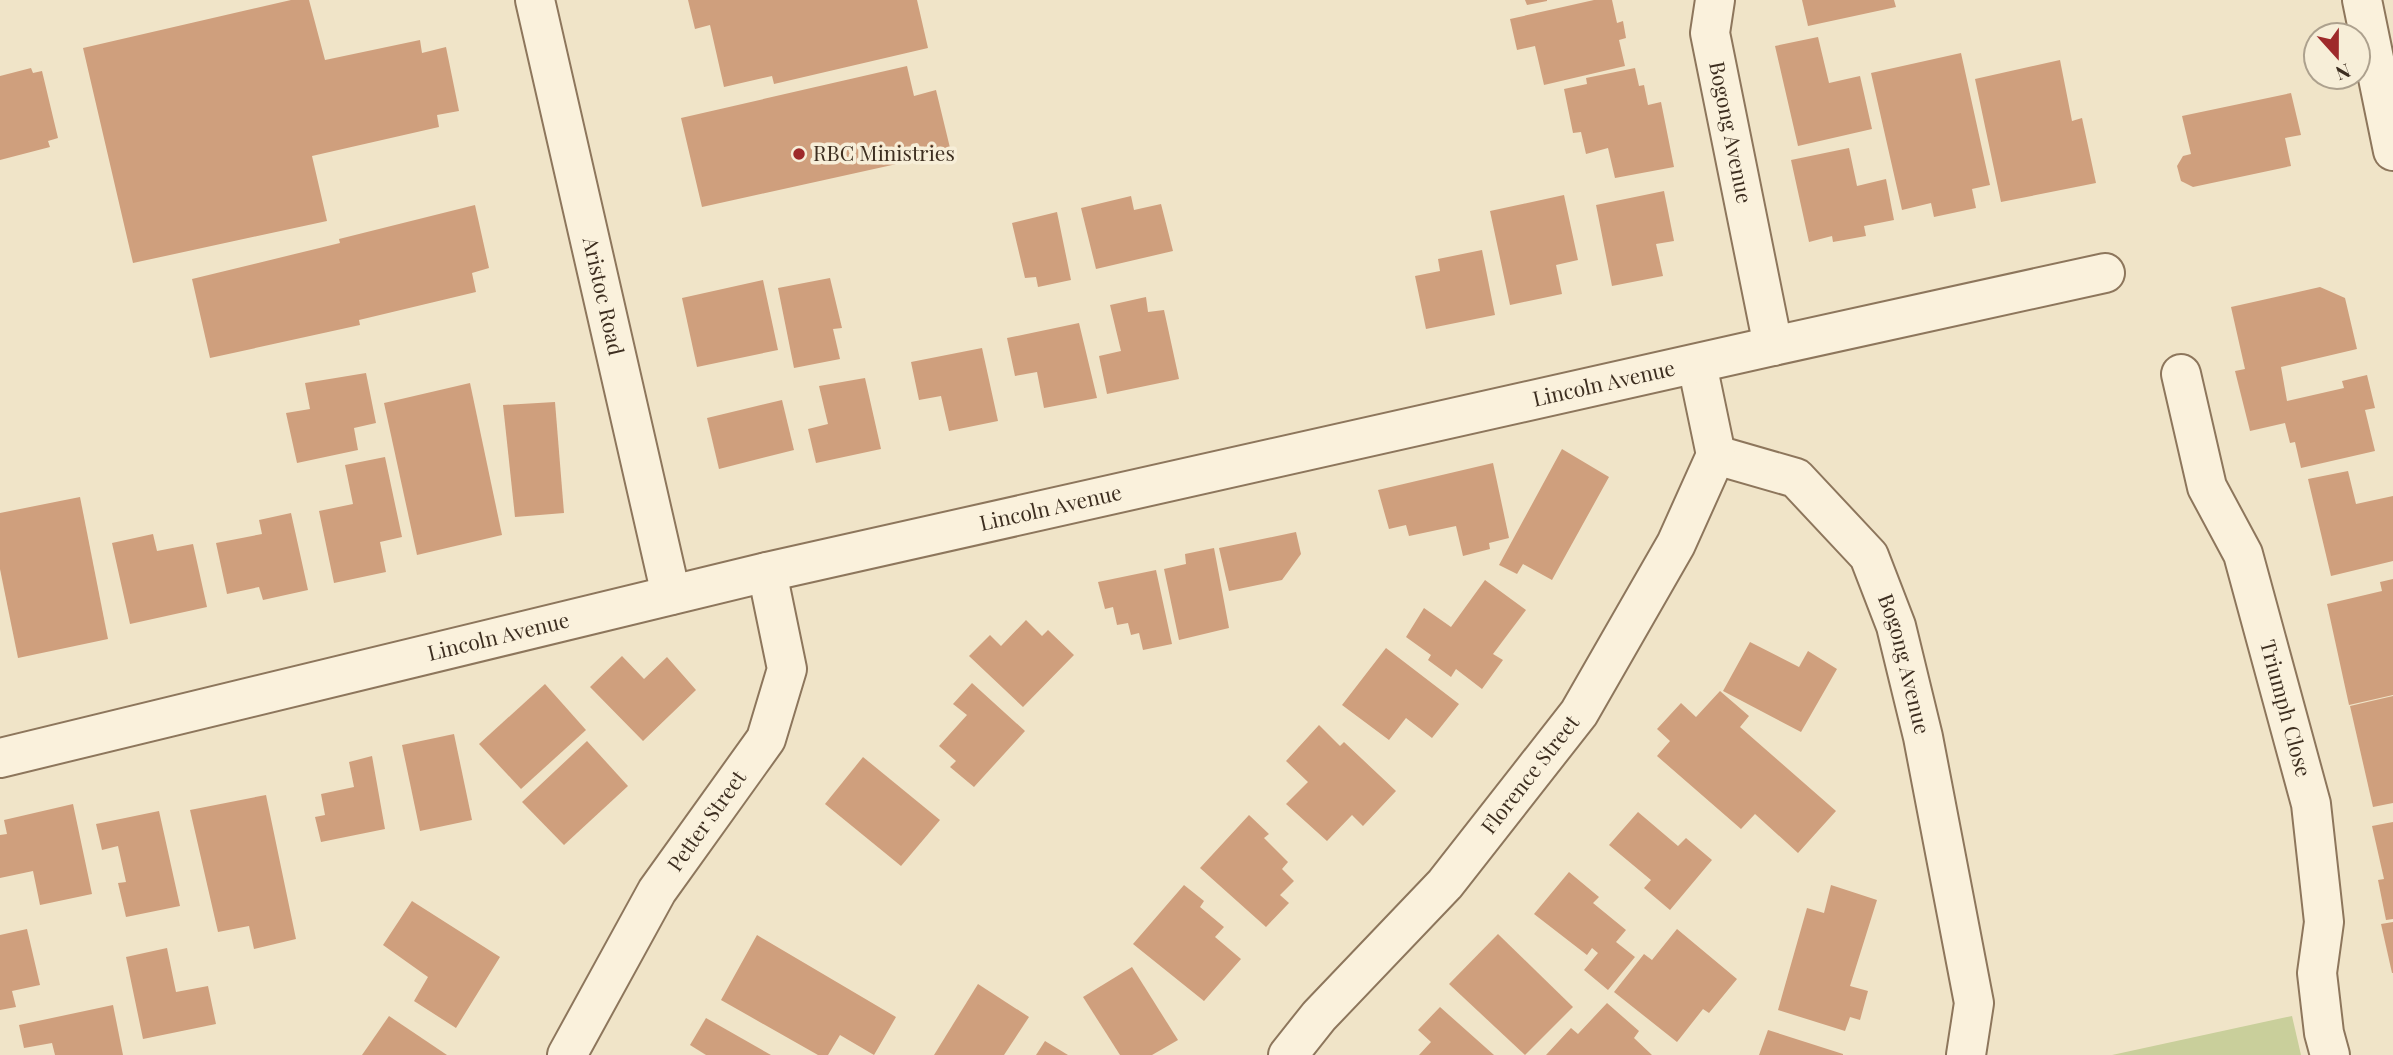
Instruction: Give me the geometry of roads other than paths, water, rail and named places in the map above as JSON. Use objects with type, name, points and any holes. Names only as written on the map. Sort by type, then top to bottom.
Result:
[{"type":"street","name":"Aristoc Road","points":[[535,0],[671,595]]},
{"type":"street","name":"Bogong Avenue","points":[[1715,0],[1710,33],[1773,346]]},
{"type":"street","points":[[2362,0],[2393,150]]},
{"type":"street","name":"Lincoln Avenue","points":[[0,758],[767,572],[2105,273]]},
{"type":"street","points":[[1697,364],[1716,455]]},
{"type":"street","name":"Triumph Close","points":[[2181,374],[2207,487],[2243,554],[2311,804],[2325,922],[2317,973],[2324,1033],[2330,1055]]},
{"type":"street","name":"Bogong Avenue","points":[[1716,455],[1797,478],[1869,556],[1896,626],[1923,737],[1974,1003],[1966,1055]]},
{"type":"street","name":"Florence Street","points":[[1288,1055],[1319,1016],[1445,884],[1580,713],[1676,544],[1716,455]]},
{"type":"street","name":"Petter Street","points":[[567,1055],[657,891],[766,738],[787,669],[767,572]]},
{"type":"place","name":"RBC Ministries","points":[[799,154]]}]
